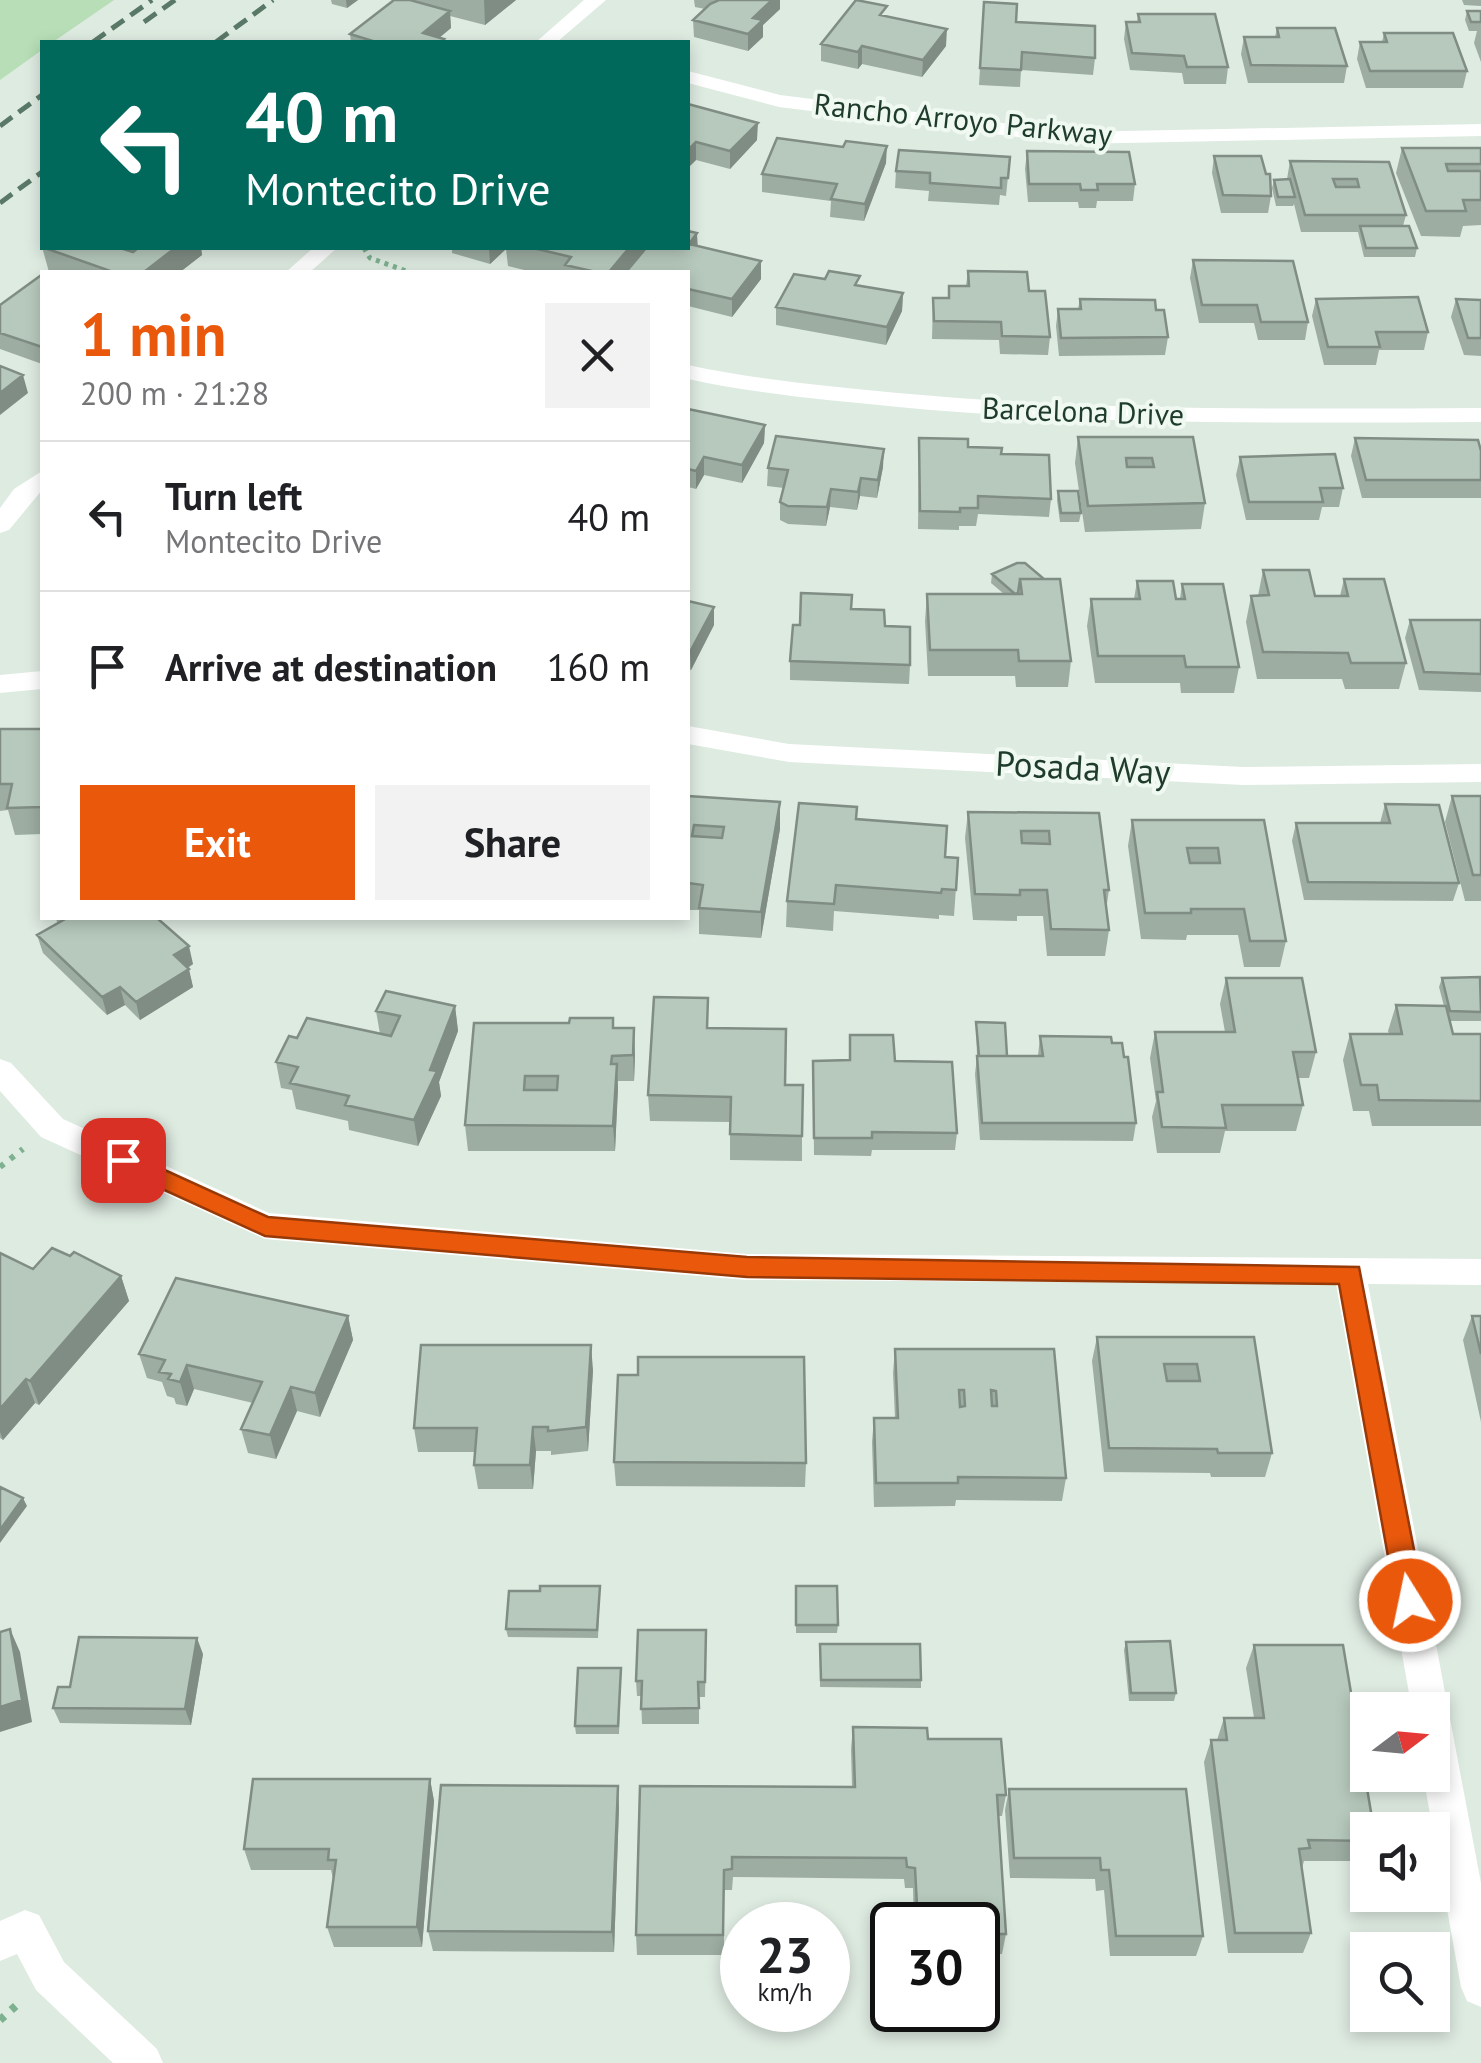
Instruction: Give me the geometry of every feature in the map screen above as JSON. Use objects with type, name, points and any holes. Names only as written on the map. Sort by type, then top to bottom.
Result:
[{"type":"street","points":[[552,40],[596,0]]},
{"type":"street","name":"Rancho Arroyo Parkway","points":[[690,78],[778,101],[1074,138],[1481,130]]},
{"type":"street","points":[[303,268],[324,250]]},
{"type":"street","name":"Barcelona Drive","points":[[690,372],[732,382],[972,408],[1240,416],[1481,415]]},
{"type":"street","points":[[0,525],[23,494],[40,480]]},
{"type":"street","points":[[0,684],[40,680]]},
{"type":"street","name":"Posada Way","points":[[690,735],[789,752],[1243,776],[1481,773]]},
{"type":"street","points":[[0,1072],[52,1128],[265,1226],[747,1267],[1481,1272]]},
{"type":"street","points":[[1350,1274],[1427,1692]]},
{"type":"street","points":[[1445,1792],[1481,1987]]},
{"type":"street","points":[[0,1942],[24,1930],[50,1976],[142,2063]]},
{"type":"path","points":[[365,250],[370,258],[403,270]]},
{"type":"green space","points":[[0,0],[114,0],[56,40],[40,40],[40,51],[0,80]]},
{"type":"building","points":[[394,0],[410,0],[450,11],[423,33],[443,40],[370,40],[350,34]]},
{"type":"building","points":[[719,0],[772,0],[753,18],[763,20],[748,34],[693,20]]},
{"type":"building","points":[[856,0],[887,6],[880,15],[947,29],[923,60],[862,46],[858,52],[821,44]]},
{"type":"building","points":[[984,2],[1017,4],[1016,22],[1095,26],[1095,58],[1022,52],[1021,70],[980,68]]},
{"type":"building","points":[[1467,11],[1481,11],[1481,22],[1471,22]]},
{"type":"building","points":[[1138,14],[1215,14],[1228,67],[1187,67],[1184,56],[1132,53],[1126,22],[1140,22]]},
{"type":"building","points":[[1277,28],[1335,28],[1347,66],[1251,65],[1244,37],[1279,37]]},
{"type":"building","points":[[1384,33],[1453,33],[1467,71],[1370,71],[1360,42],[1387,42]]},
{"type":"building","points":[[690,105],[758,123],[730,151],[696,142],[690,148]]},
{"type":"building","points":[[777,138],[843,147],[846,141],[887,146],[865,204],[831,199],[837,184],[762,174]]},
{"type":"building","points":[[1402,148],[1481,148],[1481,164],[1446,164],[1448,171],[1481,171],[1481,200],[1463,200],[1466,211],[1426,211]]},
{"type":"building","points":[[899,150],[1010,157],[1008,178],[1001,178],[1001,188],[930,183],[930,173],[896,171]]},
{"type":"building","points":[[1027,151],[1129,152],[1135,184],[1097,184],[1098,190],[1081,190],[1080,184],[1029,184]]},
{"type":"building","points":[[1214,156],[1261,156],[1266,174],[1270,174],[1271,196],[1223,195]]},
{"type":"building","points":[[1290,161],[1389,162],[1406,215],[1305,215]],"holes":[[[1333,179],[1357,179],[1359,187],[1336,187]]]},
{"type":"building","points":[[1290,179],[1295,197],[1278,197],[1274,180]]},
{"type":"building","points":[[1360,226],[1409,226],[1417,248],[1366,248]]},
{"type":"building","points":[[690,244],[761,261],[732,299],[690,289],[690,270],[628,270],[644,250],[690,250]]},
{"type":"building","points":[[51,250],[172,250],[147,270],[107,270]]},
{"type":"building","points":[[541,250],[627,250],[611,270],[565,265],[571,257]]},
{"type":"building","points":[[1193,260],[1293,261],[1308,322],[1261,322],[1257,305],[1202,305]]},
{"type":"building","points":[[829,271],[860,276],[855,285],[903,293],[887,327],[776,307],[794,274],[825,279]]},
{"type":"building","points":[[968,271],[1027,272],[1029,291],[1045,291],[1050,337],[1002,336],[1001,322],[934,321],[933,298],[949,298],[949,286],[969,286]]},
{"type":"building","points":[[40,276],[40,346],[0,333],[0,305]]},
{"type":"building","points":[[1418,297],[1428,332],[1376,332],[1380,347],[1328,347],[1316,299]]},
{"type":"building","points":[[1080,299],[1155,300],[1156,310],[1164,310],[1168,337],[1061,338],[1058,309],[1081,309]]},
{"type":"building","points":[[1456,299],[1481,300],[1481,338],[1468,338]]},
{"type":"building","points":[[0,366],[23,375],[0,393]]},
{"type":"building","points":[[690,409],[765,425],[742,465],[704,457],[696,471],[690,470]]},
{"type":"building","points":[[776,436],[884,449],[878,480],[861,478],[858,492],[831,489],[827,507],[788,506],[780,502],[788,470],[768,468]]},
{"type":"building","points":[[1078,437],[1193,437],[1205,503],[1088,506]],"holes":[[[1126,458],[1152,458],[1154,467],[1127,467]]]},
{"type":"building","points":[[919,438],[968,439],[968,447],[1002,448],[1001,454],[1049,455],[1051,499],[978,496],[978,508],[960,508],[960,512],[920,511]]},
{"type":"building","points":[[1355,438],[1478,440],[1481,480],[1366,480]]},
{"type":"building","points":[[1335,454],[1343,488],[1320,488],[1323,502],[1249,502],[1240,457]]},
{"type":"building","points":[[1058,491],[1078,491],[1081,513],[1061,513]]},
{"type":"building","points":[[1025,563],[1044,579],[1020,579],[1015,594],[992,574]]},
{"type":"building","points":[[1263,570],[1309,570],[1315,596],[1348,596],[1344,579],[1384,579],[1406,663],[1351,663],[1348,653],[1263,652],[1251,596],[1269,595]]},
{"type":"building","points":[[1020,579],[1060,579],[1071,661],[1019,661],[1018,650],[930,650],[927,594],[1022,594]]},
{"type":"building","points":[[1137,581],[1173,581],[1176,599],[1185,599],[1182,584],[1223,584],[1239,667],[1186,667],[1184,656],[1098,656],[1091,599],[1140,599]]},
{"type":"building","points":[[801,593],[852,595],[851,609],[884,610],[885,626],[910,627],[910,665],[790,661],[793,625],[800,625]]},
{"type":"building","points":[[690,601],[714,607],[690,652]]},
{"type":"building","points":[[1410,620],[1481,620],[1481,674],[1424,672]]},
{"type":"building","points":[[0,729],[40,729],[40,807],[7,808],[12,784],[0,784]]},
{"type":"building","points":[[690,796],[780,802],[761,912],[699,908],[703,885],[690,883]],"holes":[[[694,825],[724,827],[722,838],[692,836]]]},
{"type":"building","points":[[1452,796],[1481,796],[1481,875],[1473,875]]},
{"type":"building","points":[[799,803],[857,807],[856,819],[947,826],[945,857],[958,858],[956,890],[942,889],[941,893],[836,885],[834,904],[787,901]]},
{"type":"building","points":[[1385,804],[1439,805],[1459,883],[1308,882],[1296,823],[1390,823]]},
{"type":"building","points":[[968,812],[1099,813],[1109,890],[1104,890],[1109,930],[1051,929],[1047,890],[1020,890],[1020,895],[975,894]],"holes":[[[1021,831],[1049,831],[1050,844],[1022,843]]]},
{"type":"building","points":[[1132,820],[1264,820],[1286,941],[1250,941],[1244,909],[1145,913]],"holes":[[[1187,848],[1218,848],[1220,863],[1190,863]]]},
{"type":"building","points":[[63,920],[159,920],[189,946],[174,955],[189,969],[136,1002],[120,987],[102,997],[37,935]]},
{"type":"building","points":[[1480,977],[1481,1012],[1450,1011],[1442,978]]},
{"type":"building","points":[[1226,978],[1302,978],[1316,1052],[1293,1052],[1303,1105],[1222,1105],[1226,1128],[1162,1127],[1157,1092],[1163,1092],[1155,1032],[1235,1032]]},
{"type":"building","points":[[386,991],[455,1006],[430,1070],[437,1071],[414,1120],[345,1105],[349,1096],[290,1083],[298,1067],[276,1062],[289,1036],[297,1038],[307,1018],[391,1036],[400,1016],[376,1011]]},
{"type":"building","points":[[654,997],[708,998],[707,1028],[786,1029],[785,1085],[803,1085],[802,1136],[730,1134],[731,1097],[648,1095]]},
{"type":"building","points":[[1396,1005],[1446,1006],[1453,1034],[1481,1034],[1481,1101],[1379,1100],[1377,1085],[1361,1085],[1350,1034],[1402,1034]]},
{"type":"building","points":[[570,1018],[613,1018],[613,1028],[634,1028],[633,1055],[612,1056],[611,1064],[617,1064],[613,1126],[465,1125],[474,1023],[569,1023]],"holes":[[[525,1076],[558,1076],[557,1090],[524,1090]]]},
{"type":"building","points":[[976,1022],[1005,1023],[1007,1056],[979,1056]]},
{"type":"building","points":[[850,1035],[893,1035],[895,1061],[952,1062],[957,1133],[872,1132],[872,1138],[814,1138],[813,1061],[850,1060]]},
{"type":"building","points":[[1040,1036],[1111,1037],[1112,1043],[1122,1043],[1124,1057],[1128,1057],[1136,1123],[982,1123],[977,1056],[1043,1056]]},
{"type":"building","points":[[52,1248],[70,1256],[74,1252],[121,1276],[30,1381],[26,1379],[0,1409],[0,1253],[33,1269]]},
{"type":"building","points":[[176,1278],[348,1316],[315,1393],[291,1387],[270,1435],[241,1429],[262,1382],[187,1365],[180,1382],[168,1379],[171,1374],[159,1372],[165,1360],[139,1354]]},
{"type":"building","points":[[1472,1316],[1481,1316],[1481,1354]]},
{"type":"building","points":[[1097,1337],[1254,1337],[1272,1453],[1109,1448]],"holes":[[[1164,1364],[1197,1364],[1200,1381],[1167,1381]]]},
{"type":"building","points":[[421,1345],[591,1345],[586,1427],[548,1431],[548,1427],[533,1427],[530,1465],[474,1465],[477,1428],[414,1428]]},
{"type":"building","points":[[895,1349],[1054,1349],[1066,1478],[958,1477],[958,1483],[876,1483],[874,1418],[898,1418]],"holes":[[[959,1390],[964,1390],[965,1406],[960,1407]],[[991,1390],[996,1391],[997,1406],[992,1406]]]},
{"type":"building","points":[[638,1357],[804,1357],[806,1463],[614,1462],[618,1375],[638,1375]]},
{"type":"building","points":[[0,1487],[23,1498],[0,1530]]},
{"type":"building","points":[[540,1586],[600,1586],[597,1630],[506,1629],[509,1591],[540,1591]]},
{"type":"building","points":[[796,1586],[837,1586],[838,1625],[796,1625]]},
{"type":"building","points":[[10,1629],[22,1700],[0,1707],[0,1632]]},
{"type":"building","points":[[638,1630],[706,1630],[705,1682],[698,1682],[699,1708],[641,1709],[642,1681],[636,1681]]},
{"type":"building","points":[[79,1637],[197,1638],[185,1709],[53,1708],[58,1687],[70,1687]]},
{"type":"building","points":[[1170,1641],[1176,1693],[1131,1693],[1126,1642]]},
{"type":"building","points":[[820,1644],[920,1644],[921,1680],[821,1680]]},
{"type":"building","points":[[1254,1645],[1343,1645],[1351,1692],[1350,1792],[1368,1792],[1371,1812],[1350,1812],[1350,1841],[1308,1840],[1310,1848],[1299,1849],[1311,1933],[1235,1933],[1211,1740],[1227,1740],[1224,1718],[1264,1718]]},
{"type":"building","points":[[578,1668],[621,1668],[618,1726],[575,1726]]},
{"type":"building","points":[[853,1727],[927,1728],[928,1739],[1001,1739],[1006,1795],[997,1795],[1006,1934],[1000,1934],[1000,1902],[917,1902],[915,1868],[907,1867],[906,1858],[732,1857],[732,1869],[724,1870],[720,1935],[636,1935],[640,1786],[855,1787]]},
{"type":"building","points":[[253,1779],[430,1779],[417,1927],[327,1927],[336,1860],[328,1860],[329,1849],[244,1849]]},
{"type":"building","points":[[441,1785],[618,1786],[612,1932],[428,1931]]},
{"type":"building","points":[[1009,1789],[1186,1789],[1203,1936],[1116,1936],[1109,1870],[1101,1870],[1100,1858],[1014,1858]]},
{"type":"railway","points":[[96,40],[152,0]]},
{"type":"railway","points":[[144,22],[175,0]]},
{"type":"railway","points":[[219,40],[273,0]]},
{"type":"railway","points":[[0,126],[40,96]]},
{"type":"railway","points":[[0,203],[40,173]]},
{"type":"route","points":[[123,1160],[265,1226],[747,1267],[1350,1274],[1410,1601]]}]
